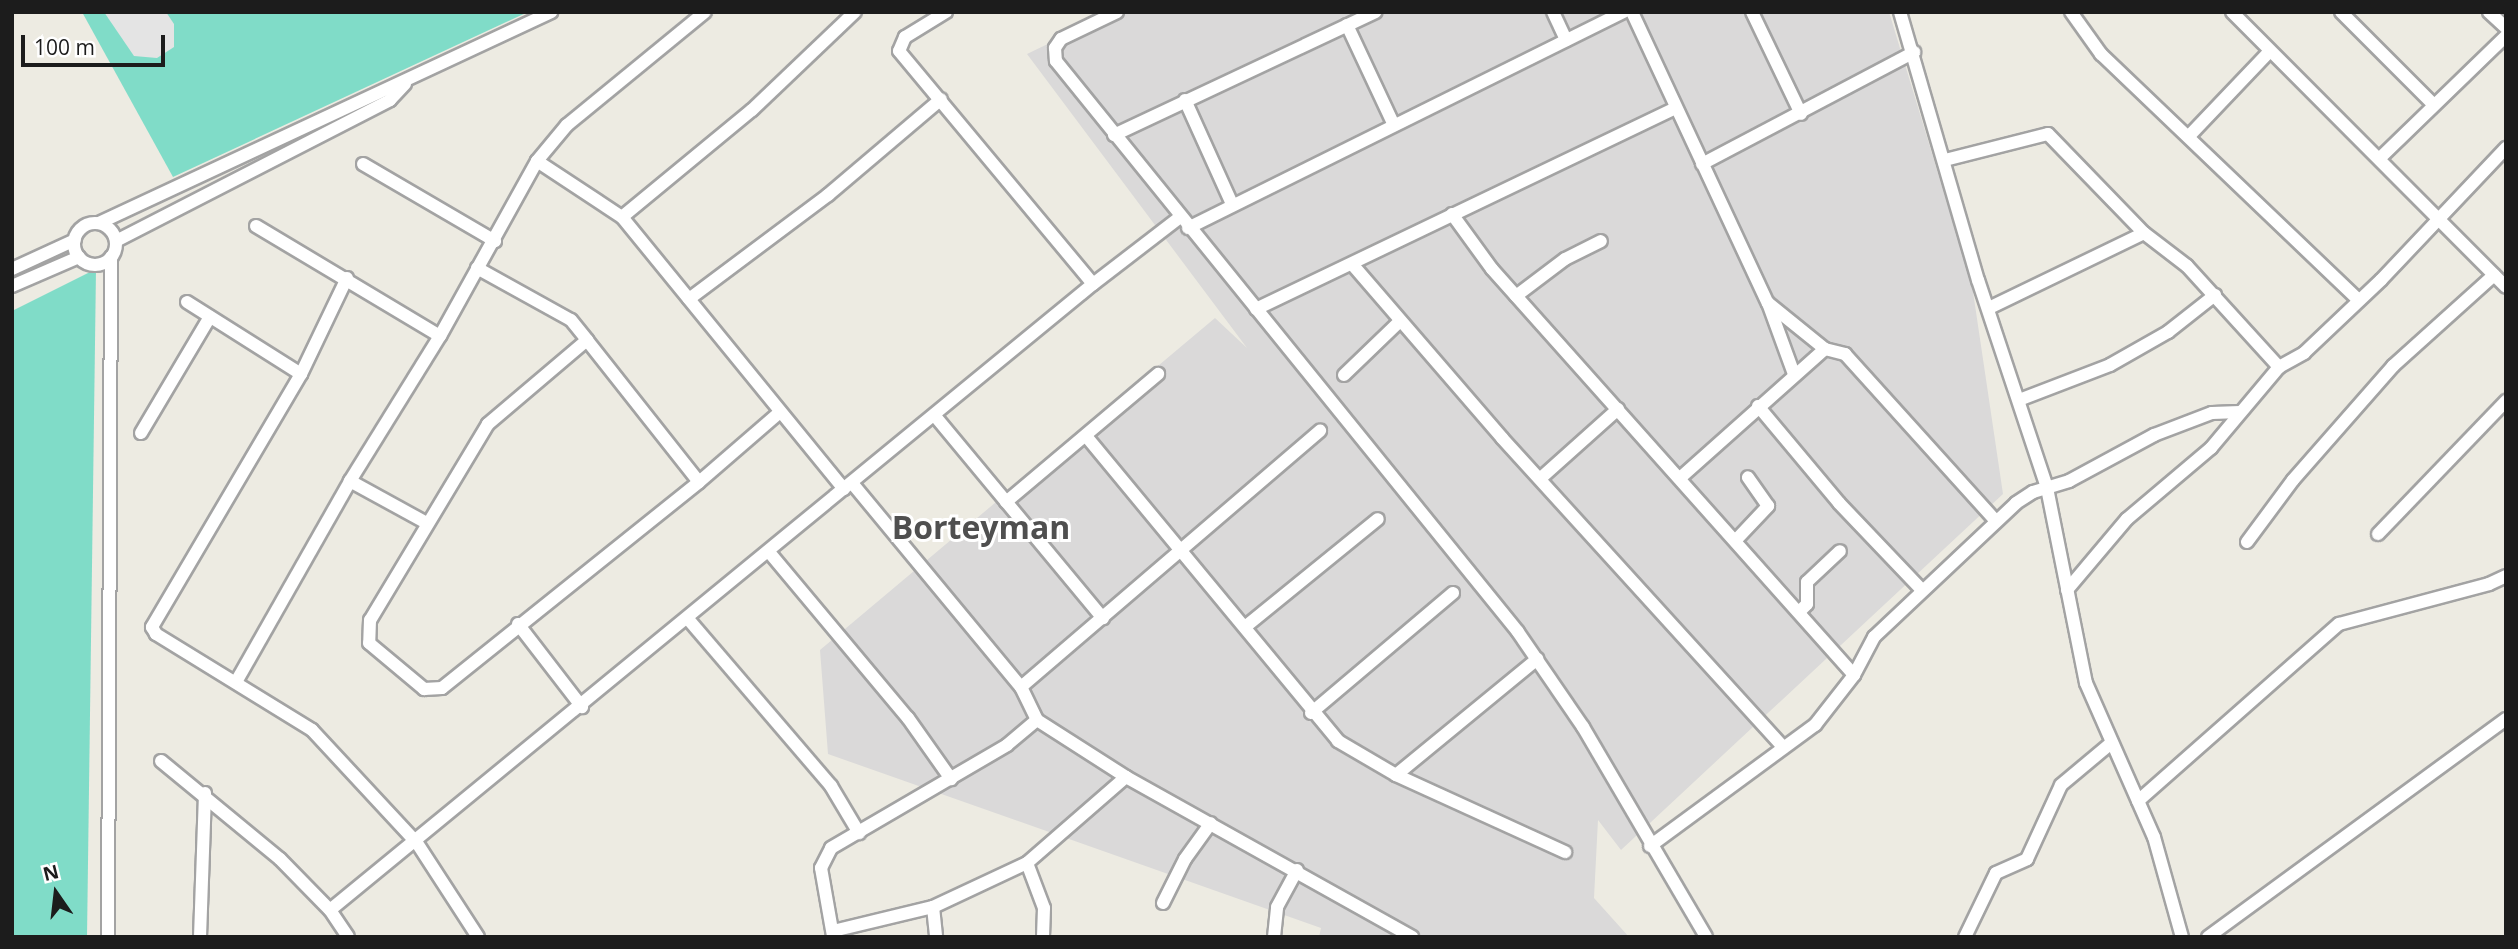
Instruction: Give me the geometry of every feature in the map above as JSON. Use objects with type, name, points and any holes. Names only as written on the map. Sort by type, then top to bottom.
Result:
[{"type":"street","points":[[12,269],[75,240],[81,229],[99,223],[384,87],[405,84],[551,12]]},
{"type":"street","points":[[236,682],[350,481],[495,241],[537,161],[567,125],[705,12]]},
{"type":"street","points":[[622,217],[752,110],[835,37],[855,12]]},
{"type":"street","points":[[946,12],[913,31],[899,47],[1093,284]]},
{"type":"street","points":[[1117,12],[1061,38],[1055,48],[1063,71],[1184,223],[1476,578],[1537,659],[1583,727],[1650,846],[1706,937]]},
{"type":"street","points":[[1114,135],[1376,12]]},
{"type":"street","points":[[1553,12],[1566,40]]},
{"type":"street","points":[[330,910],[417,843],[1093,284],[1184,223],[1624,12]]},
{"type":"street","points":[[1632,12],[1768,303],[1794,374]]},
{"type":"street","points":[[1752,12],[1801,114]]},
{"type":"street","points":[[1900,12],[1989,309],[2048,488],[2085,683],[2110,744],[2154,837],[2182,937]]},
{"type":"street","points":[[2071,12],[2101,54],[2190,135],[2358,300]]},
{"type":"street","points":[[2232,12],[2268,53],[2381,158],[2506,287]]},
{"type":"street","points":[[2341,12],[2433,104]]},
{"type":"street","points":[[2489,12],[2506,28]]},
{"type":"street","points":[[1347,25],[1393,123]]},
{"type":"street","points":[[2381,158],[2433,104],[2506,36]]},
{"type":"street","points":[[1702,164],[1914,52]]},
{"type":"street","points":[[2190,135],[2268,53]]},
{"type":"street","points":[[116,241],[390,100],[405,84]]},
{"type":"street","points":[[689,299],[828,195],[941,99]]},
{"type":"street","points":[[1185,100],[1231,202]]},
{"type":"street","points":[[1256,309],[1675,108]]},
{"type":"street","points":[[1945,160],[2048,134],[2144,233],[2215,295],[2279,367]]},
{"type":"street","points":[[2067,590],[2127,519],[2211,448],[2279,367],[2304,353],[2506,148]]},
{"type":"street","points":[[537,161],[622,217],[779,413],[848,486],[1021,687],[1037,720],[1126,777],[1297,870],[1393,932],[1412,937]]},
{"type":"street","points":[[362,164],[495,241]]},
{"type":"street","points":[[1452,214],[1516,296],[1800,611],[1854,675]]},
{"type":"street","points":[[99,223],[111,229],[116,241],[111,257],[113,768],[108,937]]},
{"type":"street","points":[[256,226],[440,336]]},
{"type":"street","points":[[1989,309],[2144,233]]},
{"type":"street","points":[[75,240],[79,257]]},
{"type":"street","points":[[1516,296],[1565,259],[1601,241]]},
{"type":"street","points":[[12,286],[79,257],[95,264],[111,257]]},
{"type":"street","points":[[1352,264],[1399,322],[1542,477],[1782,746]]},
{"type":"street","points":[[477,268],[571,320],[699,482]]},
{"type":"street","points":[[2247,541],[2293,480],[2393,366],[2494,275]]},
{"type":"street","points":[[347,278],[301,374],[153,620],[156,634],[312,730],[417,843],[478,937]]},
{"type":"street","points":[[2019,400],[2110,365],[2168,332],[2215,295]]},
{"type":"street","points":[[187,302],[301,374]]},
{"type":"street","points":[[1768,303],[1825,349],[1845,354],[1995,520]]},
{"type":"street","points":[[141,433],[210,317]]},
{"type":"street","points":[[1344,374],[1399,322]]},
{"type":"street","points":[[587,340],[488,424],[425,523],[370,620],[369,643],[433,692],[699,482],[779,413]]},
{"type":"street","points":[[1680,478],[1825,349]]},
{"type":"street","points":[[1006,502],[1158,374]]},
{"type":"street","points":[[2378,534],[2506,401]]},
{"type":"street","points":[[1758,406],[1839,503],[1921,589]]},
{"type":"street","points":[[1542,477],[1618,409]]},
{"type":"street","points":[[1650,846],[1782,746],[1815,725],[1854,675],[1874,637],[1995,520],[2033,492],[2048,488],[2170,428],[2212,413],[2240,412]]},
{"type":"street","points":[[935,416],[1103,618]]},
{"type":"street","points":[[1021,687],[1320,431]]},
{"type":"street","points":[[1086,436],[1178,552],[1245,627],[1311,713],[1338,741],[1396,775],[1565,852]]},
{"type":"street","points":[[1735,540],[1768,506],[1748,477]]},
{"type":"street","points":[[350,481],[425,523]]},
{"type":"street","points":[[1245,627],[1378,519]]},
{"type":"street","points":[[1800,611],[1807,604],[1807,582],[1840,551]]},
{"type":"street","points":[[769,552],[908,718],[951,779]]},
{"type":"street","points":[[2138,801],[2339,624],[2489,584],[2506,576]]},
{"type":"street","points":[[1311,713],[1453,593]]},
{"type":"street","points":[[688,619],[831,786],[859,833]]},
{"type":"street","points":[[518,624],[582,707]]},
{"type":"street","points":[[1396,775],[1537,659]]},
{"type":"street","points":[[2207,937],[2506,719]]},
{"type":"street","points":[[1037,720],[1007,745],[831,848],[821,868],[833,934],[933,907],[1027,863],[1126,777]]},
{"type":"street","points":[[1969,935],[1989,883],[2007,864],[2027,859],[2061,785],[2110,744]]},
{"type":"street","points":[[161,761],[205,793],[280,859],[330,910],[348,937]]},
{"type":"street","points":[[200,937],[205,793]]},
{"type":"street","points":[[1163,903],[1185,859],[1212,823]]},
{"type":"street","points":[[1027,863],[1044,908],[1042,937]]},
{"type":"street","points":[[1274,937],[1277,907],[1297,870]]},
{"type":"street","points":[[933,907],[936,937]]},
{"type":"shaded area","points":[[82,12],[528,12],[173,177]]},
{"type":"shaded area","points":[[104,12],[166,12],[174,24],[174,47],[157,58],[134,56]]},
{"type":"shaded area","points":[[1114,12],[1889,12],[1972,285],[2003,494],[1621,850],[1598,820],[1594,898],[1629,937],[1319,937],[1321,928],[828,754],[820,650],[1215,318],[1247,348],[1027,54]]},
{"type":"shaded area","points":[[96,269],[87,937],[12,937],[12,311]]},
{"type":"district","name":"Borteyman","points":[[981,527]]}]
